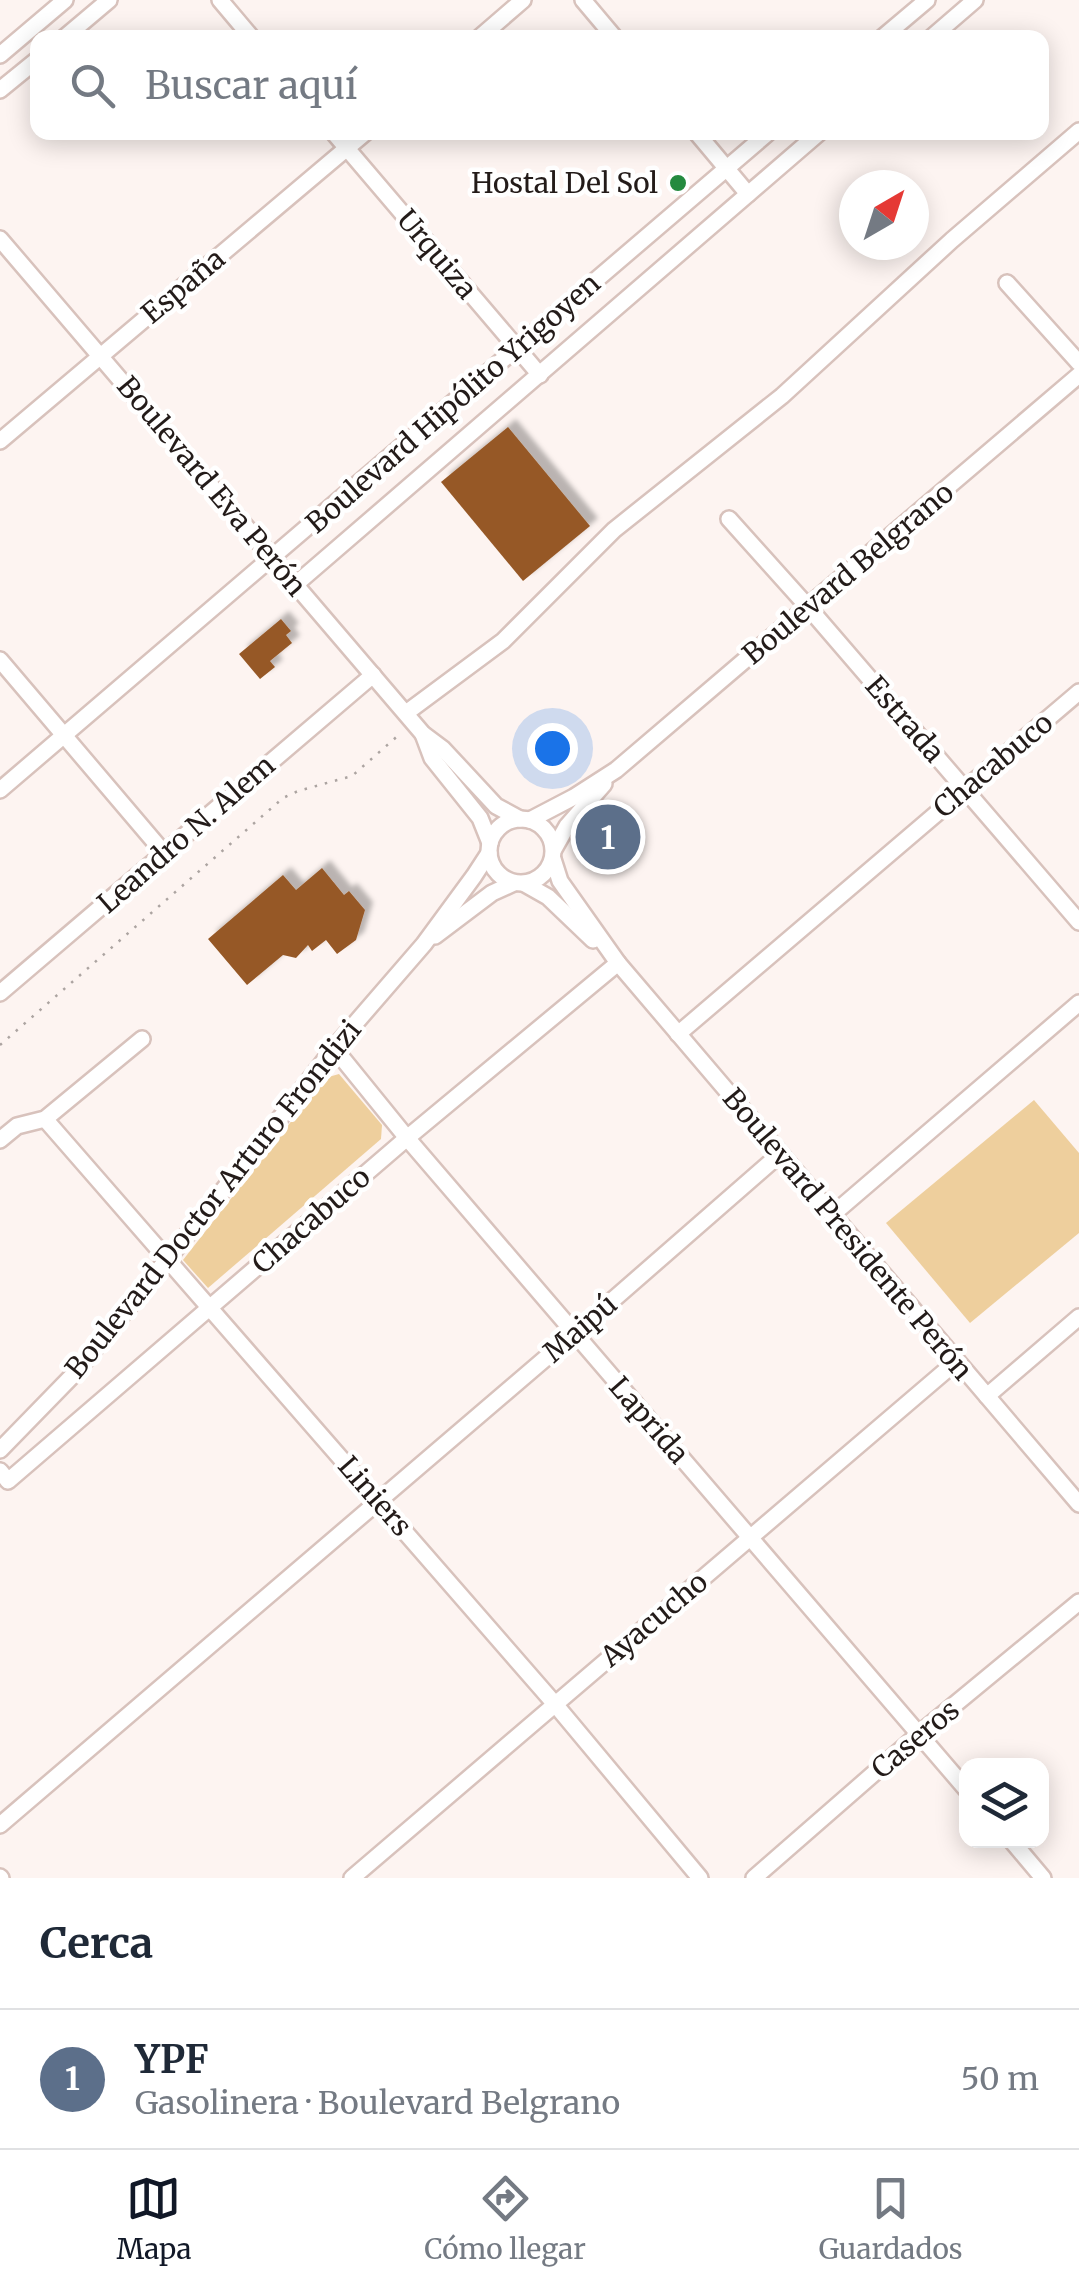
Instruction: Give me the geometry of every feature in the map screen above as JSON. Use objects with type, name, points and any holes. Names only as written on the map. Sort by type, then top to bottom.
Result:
[{"type":"street","points":[[0,55],[65,0]]},
{"type":"street","points":[[73,30],[108,0]]},
{"type":"street","points":[[220,0],[245,30]]},
{"type":"street","points":[[488,30],[523,0]]},
{"type":"street","points":[[583,0],[608,30]]},
{"type":"street","points":[[891,30],[927,0]]},
{"type":"street","points":[[936,0],[953,19]]},
{"type":"street","points":[[940,30],[975,0]]},
{"type":"street","points":[[0,90],[30,66]]},
{"type":"street","points":[[414,723],[614,530],[782,396],[952,240],[1079,131]]},
{"type":"street","name":"Urquiza","points":[[340,140],[540,375]]},
{"type":"street","name":"España","points":[[0,441],[357,140]]},
{"type":"street","points":[[703,140],[748,194]]},
{"type":"street","name":"Boulevard Hipólito Yrigoyen","points":[[0,790],[759,140]]},
{"type":"street","name":"Boulevard Hipólito Yrigoyen","points":[[296,584],[811,140]]},
{"type":"street","name":"Boulevard Eva Perón","points":[[0,238],[414,723]]},
{"type":"street","points":[[1006,283],[1079,363]]},
{"type":"street","name":"Boulevard Belgrano","points":[[525,819],[574,797],[616,770],[1079,375]]},
{"type":"street","name":"Estrada","points":[[729,519],[1079,922]]},
{"type":"street","points":[[0,660],[164,853]]},
{"type":"street","name":"Leandro N. Alem","points":[[0,993],[373,675]]},
{"type":"street","name":"Chacabuco","points":[[678,1034],[1079,692]]},
{"type":"street","name":"Boulevard Presidente Perón","points":[[414,723],[496,806],[547,832],[560,881],[618,964]]},
{"type":"street","name":"Boulevard Presidente Perón","points":[[414,723],[432,758],[480,818],[496,872],[548,897],[618,964],[1079,1504]]},
{"type":"street","name":"Boulevard Belgrano","points":[[554,854],[568,826],[616,770]]},
{"type":"street","points":[[489,848],[501,826],[525,819]]},
{"type":"street","name":"Boulevard Doctor Arturo Frondizi","points":[[0,1450],[76,1372],[334,1048],[424,944],[474,876],[489,848]]},
{"type":"street","points":[[519,884],[544,875],[554,854]]},
{"type":"street","name":"Boulevard Doctor Arturo Frondizi","points":[[424,944],[492,893],[519,884]]},
{"type":"street","name":"Chacabuco","points":[[4,1476],[618,964]]},
{"type":"street","points":[[832,1215],[1079,1002]]},
{"type":"street","points":[[0,1140],[18,1126],[45,1119],[142,1039]]},
{"type":"street","name":"Laprida","points":[[334,1048],[406,1138],[959,1781]]},
{"type":"street","name":"Liniers","points":[[45,1119],[554,1703],[700,1878]]},
{"type":"street","name":"Maipú","points":[[0,1825],[780,1154]]},
{"type":"street","points":[[987,1396],[1079,1317]]},
{"type":"street","name":"Ayacucho","points":[[354,1878],[957,1361]]},
{"type":"street","name":"Caseros","points":[[754,1878],[1079,1602]]},
{"type":"street","points":[[1018,1848],[1043,1878]]},
{"type":"path","points":[[0,1045],[283,798],[352,776],[414,723]]},
{"type":"shaded area","points":[[339,1074],[382,1125],[381,1139],[208,1288],[183,1260],[325,1078]]},
{"type":"shaded area","points":[[1034,1100],[1079,1153],[1079,1233],[970,1323],[886,1223]]},
{"type":"building","points":[[508,427],[590,526],[523,581],[441,482]]},
{"type":"building","points":[[281,619],[291,631],[286,635],[292,643],[270,661],[275,667],[260,679],[239,654]]},
{"type":"building","points":[[322,868],[344,895],[349,891],[365,910],[356,940],[337,954],[326,940],[312,951],[308,945],[296,958],[283,955],[247,985],[208,939],[283,875],[296,890]]},
{"type":"place","name":"Hostal Del Sol","points":[[678,183]]},
{"type":"place","name":"YPF","points":[[608,837]]}]
